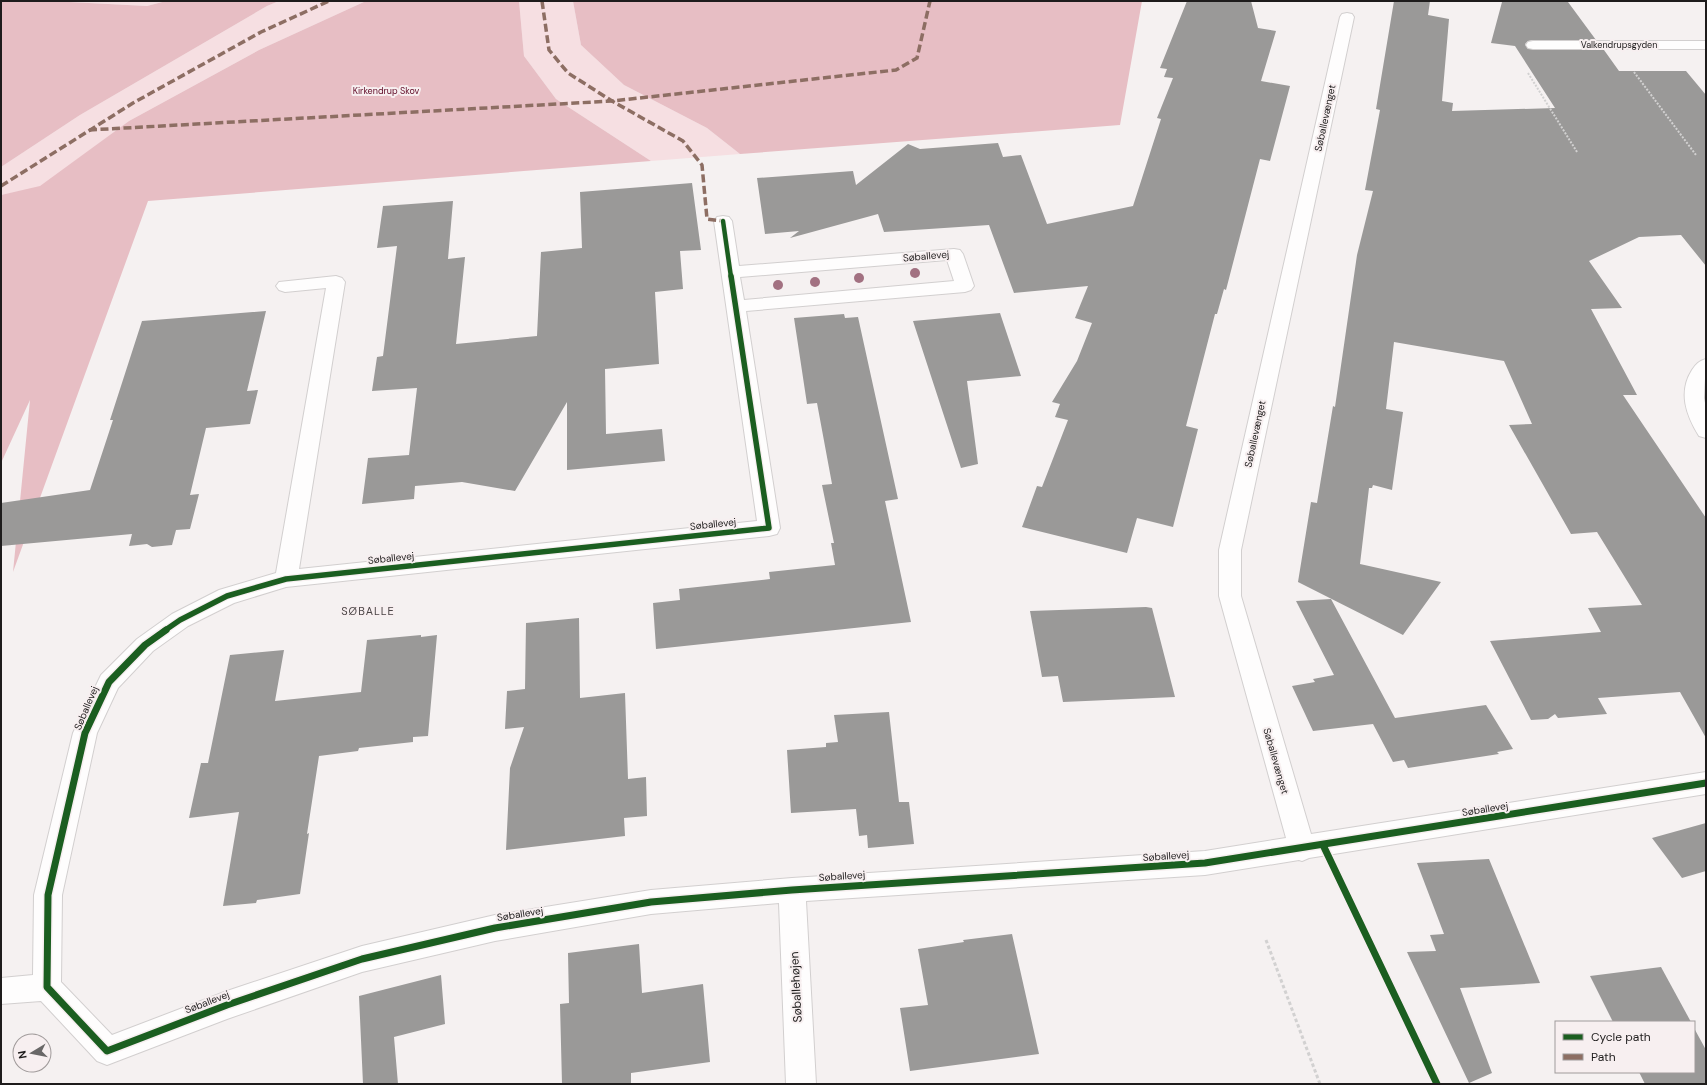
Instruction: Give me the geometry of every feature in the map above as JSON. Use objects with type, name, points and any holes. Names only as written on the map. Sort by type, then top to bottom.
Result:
[{"type":"street","name":"Søballevænget","points":[[1302,849],[1230,596],[1230,550],[1347,17]]},
{"type":"street","name":"Valkendrupsgyden","points":[[1533,45],[1706,45]]},
{"type":"street","name":"Søballevej","points":[[723,220],[769,528],[286,579],[227,596],[180,620],[145,645],[108,682],[86,733],[48,895],[47,987],[107,1051],[227,1004],[362,959],[495,928],[636,905],[792,890],[1205,863],[1302,849],[1706,783]]},
{"type":"street","name":"Søballevej","points":[[731,272],[954,254],[965,286],[736,306]]},
{"type":"street","points":[[286,286],[336,282],[286,579]]},
{"type":"street","points":[[1706,364],[1699,372],[1693,393],[1698,417],[1706,431]]},
{"type":"street","name":"Søballehøjen","points":[[792,890],[801,1084]]},
{"type":"street","points":[[1,991],[47,987]]},
{"type":"path","points":[[1533,45],[1536,51],[1530,64],[1523,65],[1577,152]]},
{"type":"path","points":[[1614,45],[1696,155]]},
{"type":"path","points":[[1266,940],[1320,1084]]},
{"type":"shaded area","points":[[50,1],[166,1],[147,6]]},
{"type":"shaded area","points":[[279,1],[366,1],[259,50],[129,121],[40,187],[1,195],[1,167],[80,115],[267,6]]},
{"type":"shaded area","points":[[519,1],[573,1],[581,45],[624,85],[707,128],[740,154],[651,161],[556,99],[524,56]]},
{"type":"green space","points":[[1,1],[50,1],[147,6],[166,1],[279,1],[267,6],[80,115],[1,167]]},
{"type":"green space","name":"Kirkendrup Skov","points":[[366,1],[519,1],[524,56],[556,99],[651,161],[148,201],[13,572],[30,400],[1,463],[1,195],[40,186],[129,121],[259,50]]},
{"type":"green space","points":[[573,1],[1142,1],[1120,125],[740,154],[707,128],[624,85],[581,45]]},
{"type":"building","points":[[1187,1],[1251,1],[1258,28],[1276,31],[1261,81],[1290,86],[1270,161],[1260,159],[1226,290],[1224,289],[1217,314],[1215,314],[1186,426],[1198,429],[1173,527],[1137,518],[1127,553],[1022,527],[1037,486],[1042,487],[1068,420],[1055,417],[1060,404],[1052,402],[1077,361],[1092,323],[1075,318],[1088,286],[1014,293],[989,225],[884,232],[878,214],[790,238],[799,231],[765,234],[757,178],[853,171],[856,185],[908,144],[920,149],[998,143],[1003,157],[1021,155],[1047,224],[1133,206],[1161,119],[1157,118],[1173,78],[1164,77],[1167,69],[1160,68]]},
{"type":"building","points":[[1394,1],[1430,1],[1428,15],[1449,19],[1442,101],[1453,103],[1452,111],[1555,108],[1515,46],[1491,43],[1502,2],[1568,2],[1596,40],[1533,40],[1528,41],[1525,44],[1528,49],[1604,50],[1619,71],[1686,71],[1706,95],[1706,266],[1681,235],[1639,237],[1589,261],[1622,308],[1591,309],[1637,395],[1623,395],[1706,518],[1706,738],[1680,692],[1598,698],[1607,714],[1558,718],[1555,714],[1548,719],[1531,720],[1490,641],[1601,632],[1588,608],[1642,605],[1597,532],[1571,534],[1509,425],[1532,424],[1504,361],[1394,342],[1386,409],[1403,412],[1392,490],[1373,485],[1372,488],[1369,488],[1360,564],[1441,582],[1403,635],[1298,582],[1311,502],[1317,503],[1333,406],[1335,407],[1357,255],[1373,191],[1365,190],[1380,110],[1376,109]]},
{"type":"building","points":[[692,183],[701,250],[680,251],[683,289],[655,292],[659,364],[605,369],[606,434],[662,429],[665,461],[567,470],[567,402],[515,491],[462,482],[415,486],[414,499],[362,504],[368,458],[409,455],[417,388],[372,391],[377,357],[383,356],[397,246],[377,248],[383,206],[453,201],[448,259],[465,257],[456,344],[537,336],[541,252],[582,248],[580,192]]},
{"type":"building","points":[[266,311],[247,391],[258,390],[250,424],[206,428],[190,495],[199,494],[190,529],[176,530],[172,545],[152,547],[147,544],[129,546],[132,534],[1,546],[1,503],[90,490],[113,420],[110,420],[142,321]]},
{"type":"building","points":[[1000,313],[1021,376],[967,381],[978,464],[961,468],[913,321]]},
{"type":"building","points":[[844,314],[845,318],[858,317],[898,499],[885,501],[911,622],[656,649],[653,603],[680,600],[679,589],[770,579],[769,572],[835,565],[831,543],[834,543],[822,485],[832,484],[817,403],[807,404],[794,318]]},
{"type":"building","points":[[1331,599],[1395,718],[1486,705],[1513,749],[1497,752],[1499,754],[1408,768],[1404,760],[1393,762],[1373,724],[1313,731],[1292,686],[1315,682],[1313,679],[1334,675],[1296,601]]},
{"type":"building","points":[[1152,608],[1175,697],[1063,702],[1058,676],[1042,677],[1030,611]]},
{"type":"building","points":[[579,618],[580,698],[625,693],[628,779],[646,777],[647,816],[624,818],[625,836],[506,850],[510,768],[524,727],[505,729],[507,691],[525,689],[526,623]]},
{"type":"building","points":[[421,635],[421,637],[437,635],[428,736],[413,737],[413,742],[359,748],[358,751],[319,756],[307,834],[309,833],[300,894],[257,900],[256,903],[223,906],[239,812],[189,818],[201,763],[208,763],[230,655],[284,650],[275,701],[361,692],[367,640]]},
{"type":"building","points":[[889,712],[899,802],[909,802],[914,844],[868,848],[867,835],[859,836],[856,809],[791,813],[787,750],[826,747],[826,743],[838,742],[834,715]]},
{"type":"building","points":[[1706,823],[1706,871],[1682,878],[1652,838]]},
{"type":"building","points":[[1489,859],[1540,983],[1460,988],[1492,1073],[1469,1083],[1407,952],[1436,951],[1430,935],[1444,934],[1417,863]]},
{"type":"building","points":[[1012,934],[1039,1054],[910,1071],[900,1008],[928,1005],[918,949],[964,942],[963,940]]},
{"type":"building","points":[[639,944],[642,993],[703,984],[710,1062],[631,1073],[631,1084],[562,1084],[560,1004],[569,1003],[568,953]]},
{"type":"building","points":[[1661,967],[1690,1021],[1612,1021],[1590,976]]},
{"type":"building","points":[[441,975],[445,1024],[394,1037],[398,1084],[363,1084],[359,996]]},
{"type":"building","points":[[1695,1030],[1706,1050],[1706,1084],[1645,1084],[1640,1073],[1695,1073]]},
{"type":"marked path","points":[[1,186],[133,103],[261,32],[329,1]]},
{"type":"marked path","points":[[542,1],[549,50],[568,73],[612,101],[683,141],[702,165],[707,219],[723,221]]},
{"type":"marked path","points":[[89,130],[612,101],[896,70],[917,58],[930,1]]},
{"type":"cycle path","points":[[723,221],[769,528],[286,579],[227,596],[180,620],[145,645],[109,682],[85,733],[48,895],[47,987],[107,1051],[227,1005],[362,959],[495,928],[651,902],[792,890],[1205,863],[1706,783]]},
{"type":"cycle path","points":[[1323,845],[1437,1084]]},
{"type":"district","name":"SØBALLE","points":[[368,611]]}]
